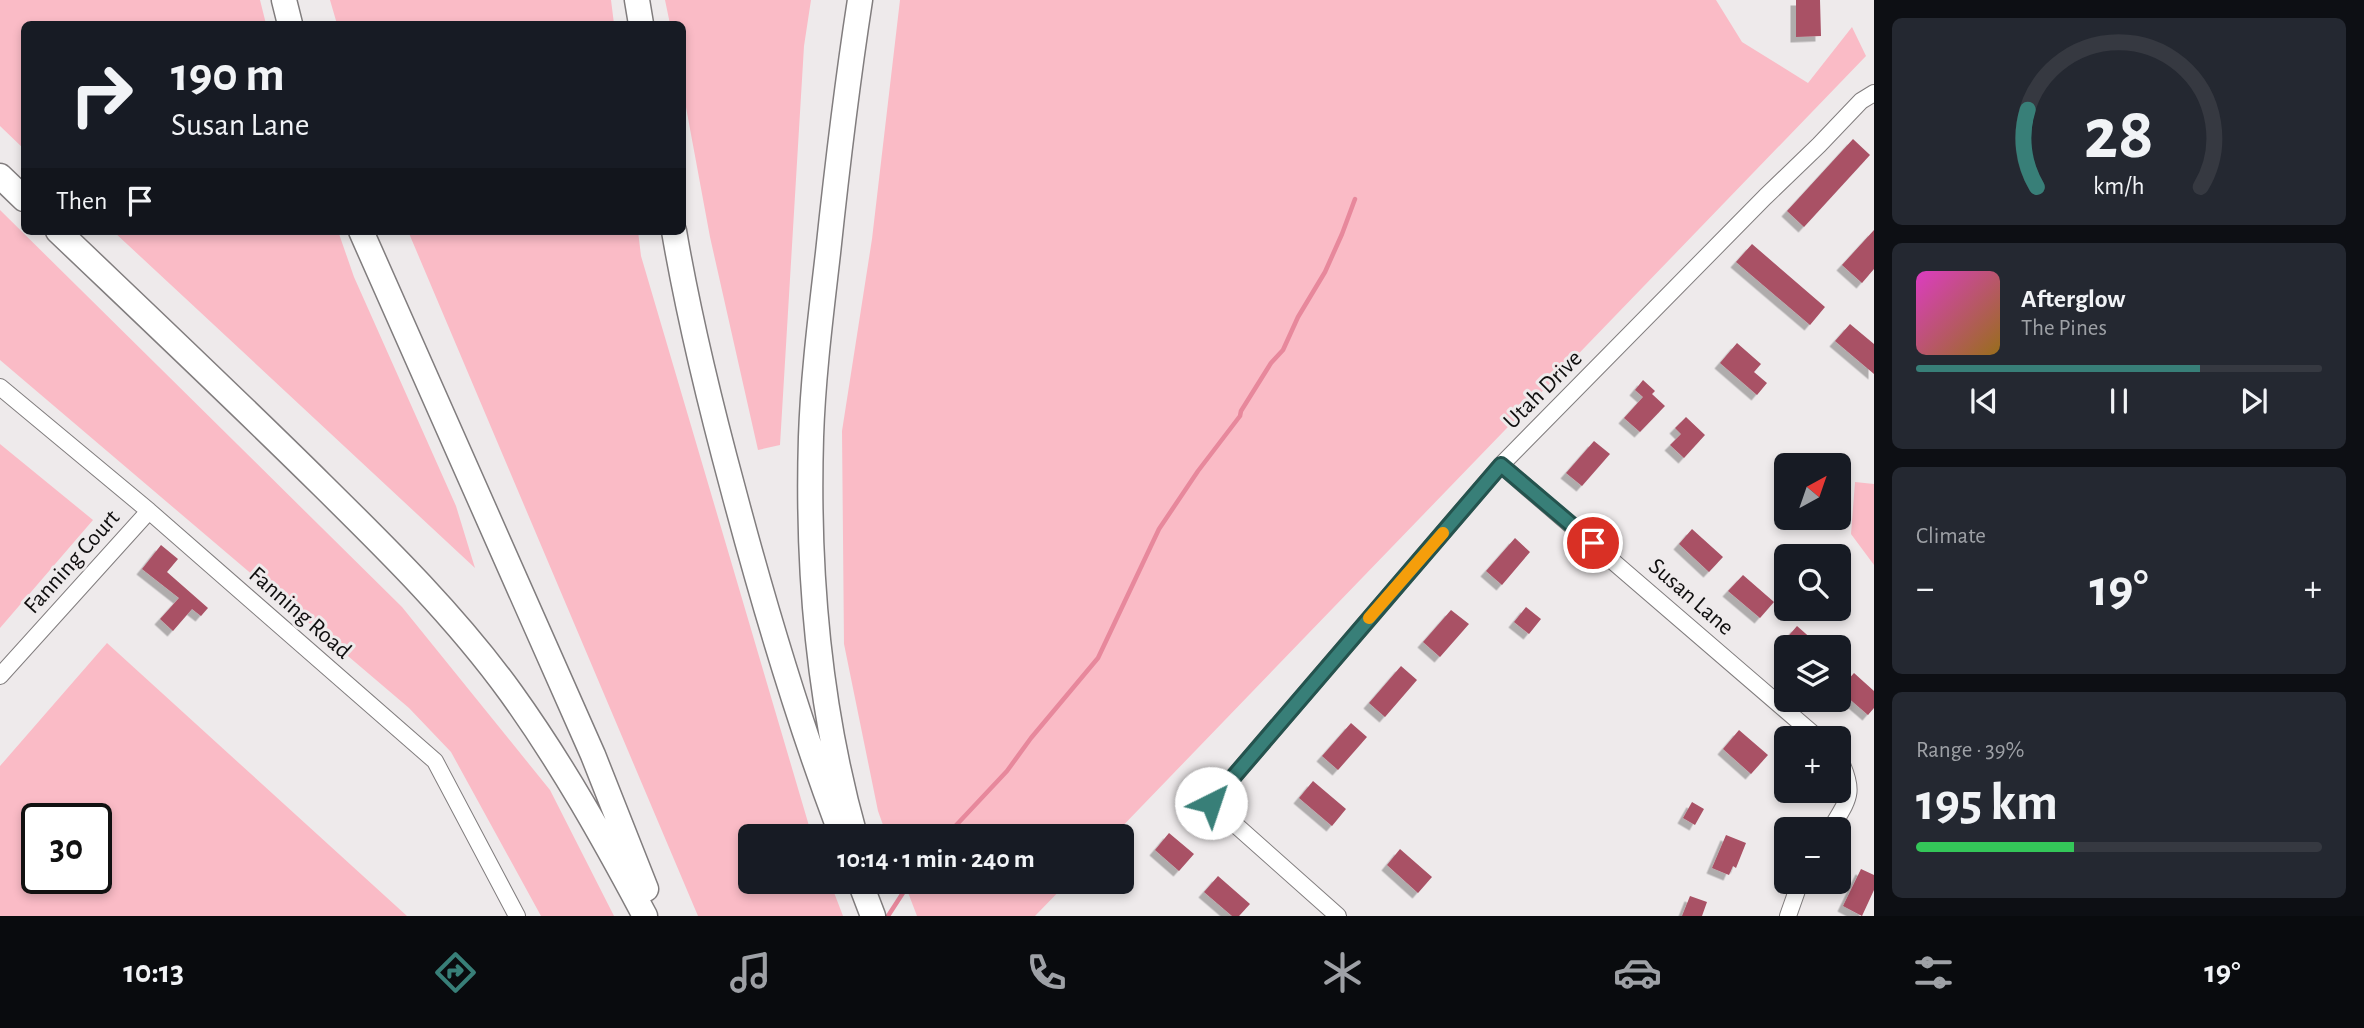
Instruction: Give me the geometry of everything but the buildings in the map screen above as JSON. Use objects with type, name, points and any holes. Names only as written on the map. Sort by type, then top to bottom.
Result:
[{"type":"highway","points":[[284,0],[289,21]]},
{"type":"highway","points":[[638,0],[641,21]]},
{"type":"highway","points":[[852,824],[835,754],[823,683],[815,604],[811,438],[838,150],[860,0]]},
{"type":"highway","points":[[0,176],[21,196]]},
{"type":"highway","points":[[62,235],[294,457],[393,555],[447,614],[510,692],[556,759],[598,827],[645,916]]},
{"type":"highway","points":[[363,235],[593,755],[657,916]]},
{"type":"highway","points":[[675,235],[711,408],[757,581],[807,743],[837,824]]},
{"type":"highway","points":[[865,894],[875,916]]},
{"type":"highway","points":[[870,894],[875,916]]},
{"type":"street","name":"Utah Drive","points":[[1338,916],[1211,803],[1501,465],[1861,101],[1874,93]]},
{"type":"street","name":"Fanning Road","points":[[0,387],[149,511],[435,761],[517,916]]},
{"type":"street","name":"Susan Lane","points":[[1501,465],[1804,726]]},
{"type":"street","name":"Fanning Court","points":[[0,676],[149,511]]},
{"type":"street","points":[[1788,916],[1796,894]]},
{"type":"shaded area","points":[[0,0],[260,0],[265,21],[21,21],[21,146],[0,126]]},
{"type":"shaded area","points":[[330,0],[611,0],[614,21],[336,21]]},
{"type":"shaded area","points":[[665,0],[811,0],[804,46],[780,445],[758,450],[710,237],[686,107],[686,21],[669,21]]},
{"type":"shaded area","points":[[900,0],[1716,0],[1742,42],[1808,83],[1852,27],[1866,56],[1125,824],[883,824],[844,644],[842,431],[872,239]]},
{"type":"shaded area","points":[[0,210],[21,231],[21,235],[25,235],[402,607],[550,790],[614,916],[541,916],[451,752],[409,708],[0,360]]},
{"type":"shaded area","points":[[117,235],[339,235],[354,277],[456,506],[475,568]]},
{"type":"shaded area","points":[[410,235],[638,235],[641,256],[808,824],[738,824],[738,894],[835,894],[843,916],[698,916]]},
{"type":"shaded area","points":[[0,444],[93,520],[0,628]]},
{"type":"shaded area","points":[[1855,482],[1874,484],[1874,565],[1851,534]]},
{"type":"shaded area","points":[[107,643],[407,916],[0,916],[0,766]]},
{"type":"shaded area","points":[[909,894],[1056,894],[1035,916],[917,916]]},
{"type":"waterway","points":[[957,824],[1007,771],[1098,658],[1159,529],[1240,416],[1271,363],[1283,350],[1298,317],[1325,272],[1355,199]]},
{"type":"waterway","points":[[888,916],[902,894]]},
{"type":"slow traffic","points":[[1369,618],[1443,533]]},
{"type":"route","points":[[1211,803],[1501,465],[1593,543]]}]
